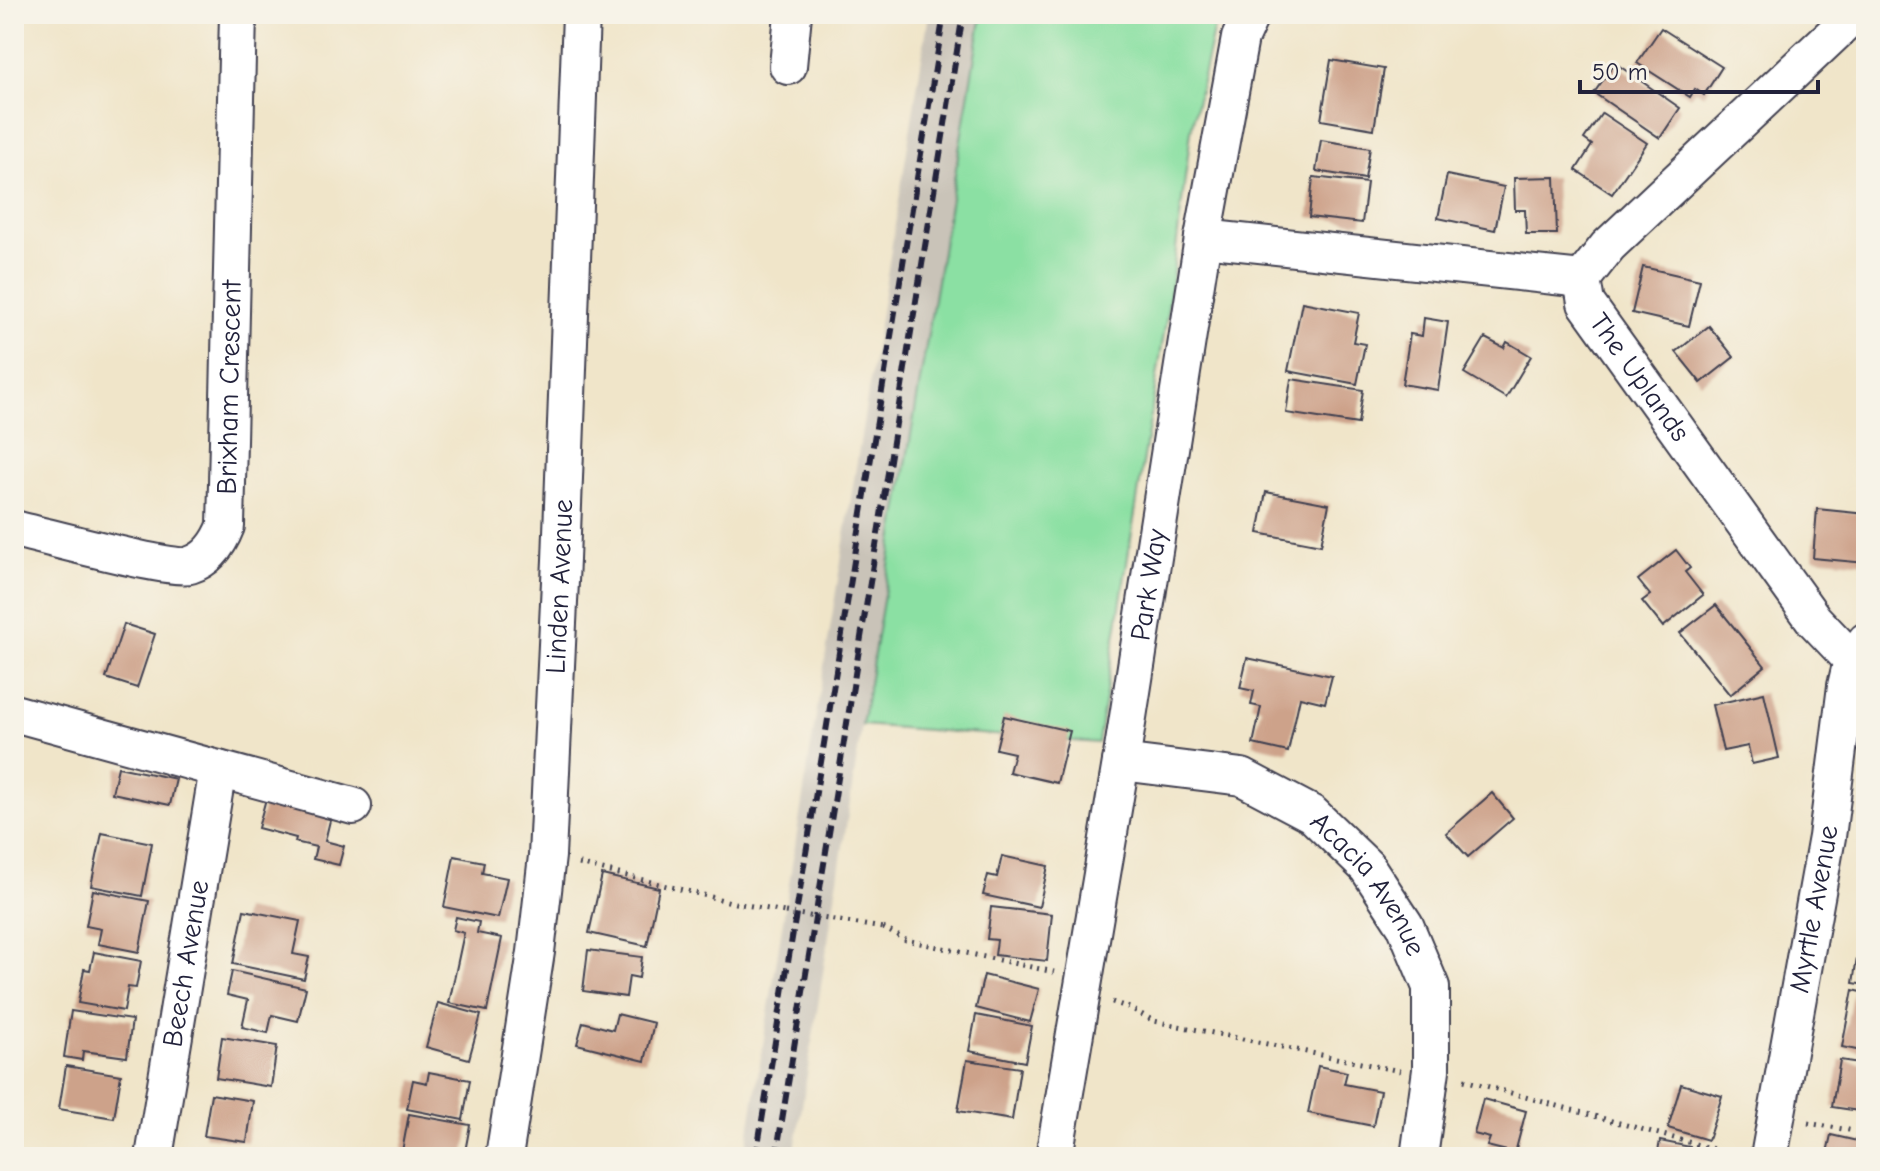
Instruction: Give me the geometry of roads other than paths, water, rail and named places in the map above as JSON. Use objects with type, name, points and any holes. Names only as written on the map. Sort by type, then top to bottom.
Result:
[{"type":"street","name":"Brixham Crescent","points":[[14,529],[160,563],[188,566],[217,548],[226,526],[238,14]]},
{"type":"street","name":"Linden Avenue","points":[[504,1157],[536,952],[547,856],[581,14]]},
{"type":"street","points":[[788,66],[793,14]]},
{"type":"street","name":"Park Way","points":[[1054,1157],[1121,762],[1203,238],[1240,38],[1251,14]]},
{"type":"street","points":[[1582,279],[1608,246],[1855,14]]},
{"type":"street","name":"The Uplands","points":[[1203,238],[1582,279],[1586,303],[1814,620],[1858,673]]},
{"type":"street","name":"Myrtle Avenue","points":[[1771,1147],[1858,673]]},
{"type":"street","points":[[14,713],[353,806]]},
{"type":"street","name":"Acacia Avenue","points":[[1121,762],[1242,777],[1312,814],[1367,867],[1405,925],[1431,987],[1430,1074],[1419,1157]]},
{"type":"street","name":"Beech Avenue","points":[[154,1157],[218,769]]},
{"type":"railway","points":[[756,1157],[944,14]]},
{"type":"railway","points":[[776,1157],[963,14]]}]
